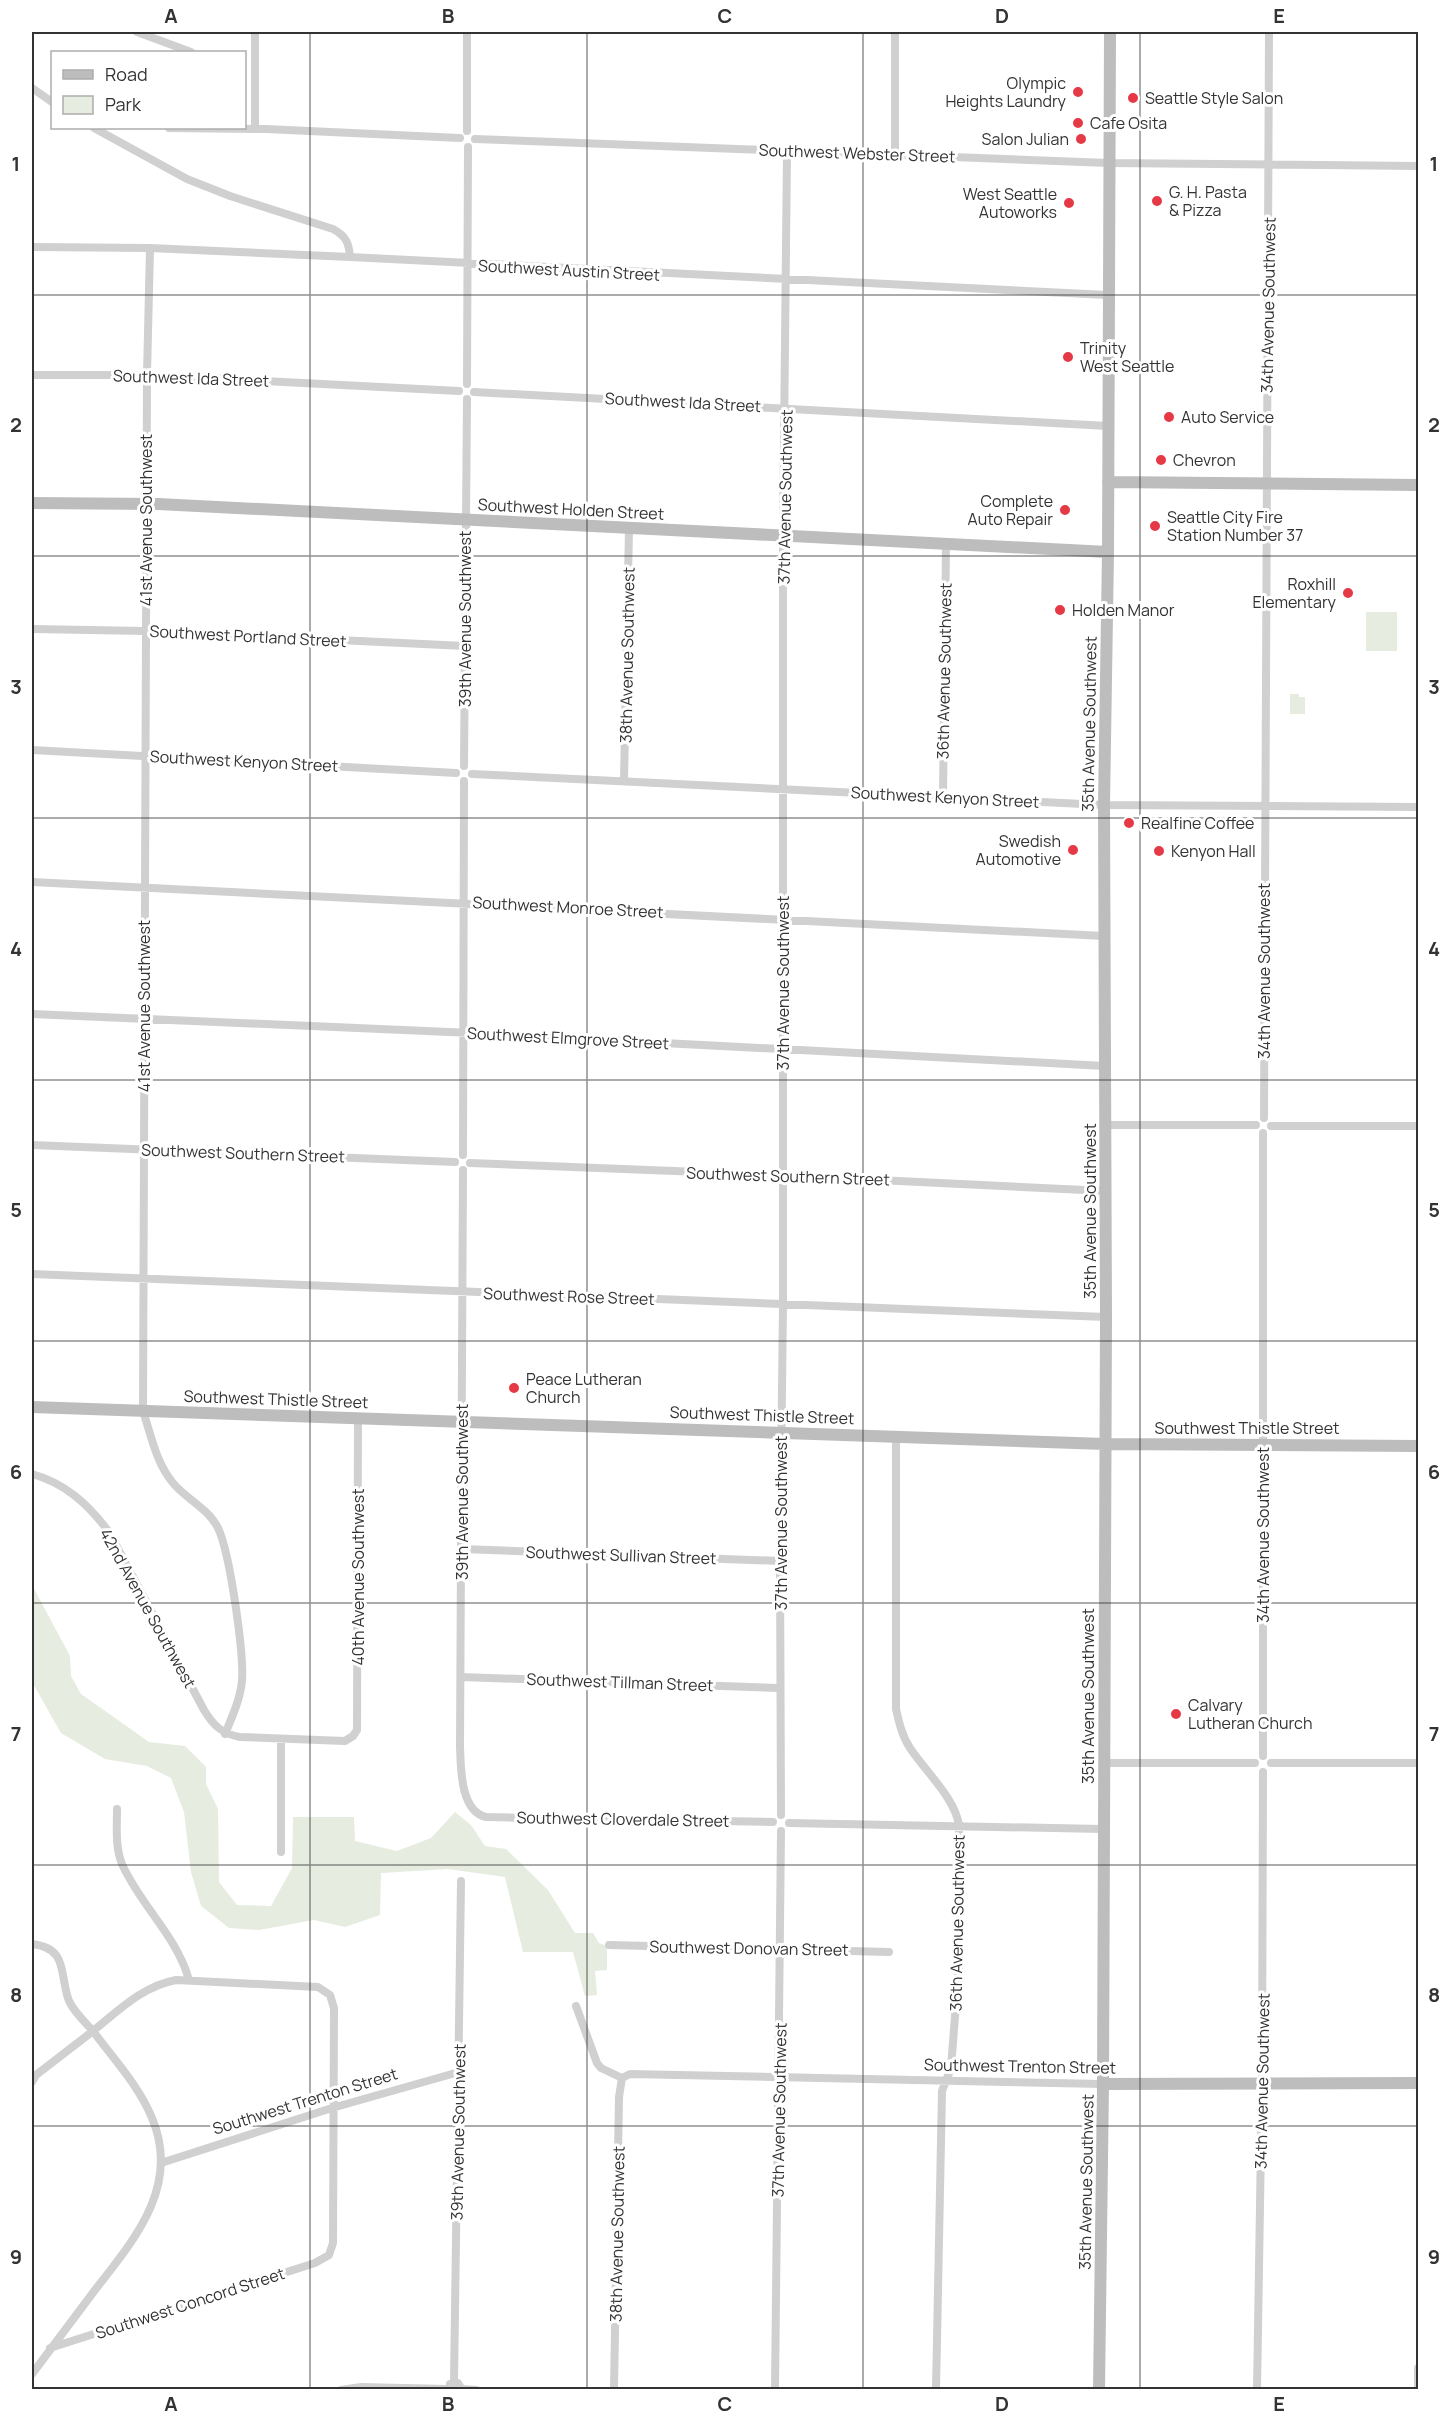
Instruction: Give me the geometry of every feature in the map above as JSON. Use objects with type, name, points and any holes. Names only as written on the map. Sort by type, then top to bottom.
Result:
[{"type":"main road","name":"35th Avenue Southwest","points":[[1099,2390],[1107,1317],[1104,806],[1108,552],[1107,295],[1110,32]]},
{"type":"main road","points":[[1108,482],[1419,485]]},
{"type":"main road","name":"Southwest Holden Street","points":[[32,503],[146,504],[1108,552]]},
{"type":"main road","name":"Southwest Thistle Street","points":[[32,1407],[1105,1444],[1419,1446]]},
{"type":"main road","name":"Southwest Trenton Street","points":[[1103,2084],[1419,2084]]},
{"type":"street","points":[[137,32],[188,51]]},
{"type":"street","points":[[255,32],[255,129]]},
{"type":"street","points":[[467,32],[467,131]]},
{"type":"street","points":[[895,32],[895,155]]},
{"type":"street","name":"34th Avenue Southwest","points":[[1264,1118],[1269,32]]},
{"type":"street","points":[[246,70],[255,72]]},
{"type":"street","points":[[32,88],[51,101]]},
{"type":"street","points":[[96,129],[187,179],[230,196],[333,229],[349,244],[350,257]]},
{"type":"street","points":[[246,129],[460,138]]},
{"type":"street","points":[[467,131],[474,134],[475,139],[474,144],[468,147],[460,143],[462,133],[467,131]]},
{"type":"street","name":"Southwest Webster Street","points":[[475,139],[1109,163],[1419,166]]},
{"type":"street","points":[[467,384],[468,147]]},
{"type":"street","name":"37th Avenue Southwest","points":[[781,1815],[783,537],[787,151]]},
{"type":"street","name":"Southwest Austin Street","points":[[32,247],[150,248],[1107,295]]},
{"type":"street","name":"41st Avenue Southwest","points":[[150,248],[144,756],[143,1411],[159,1462],[181,1491],[212,1518],[225,1550],[241,1648],[242,1681],[238,1701],[225,1734]]},
{"type":"street","name":"Southwest Ida Street","points":[[32,375],[147,375],[459,391]]},
{"type":"street","points":[[467,384],[474,392],[467,399],[462,397],[459,391],[467,384]]},
{"type":"street","name":"Southwest Ida Street","points":[[474,392],[1108,426]]},
{"type":"street","name":"39th Avenue Southwest","points":[[464,766],[467,399]]},
{"type":"street","name":"38th Avenue Southwest","points":[[624,781],[628,529]]},
{"type":"street","name":"36th Avenue Southwest","points":[[943,796],[946,545]]},
{"type":"street","name":"Southwest Portland Street","points":[[32,629],[146,631],[465,646]]},
{"type":"street","name":"Southwest Kenyon Street","points":[[32,750],[456,773]]},
{"type":"street","points":[[464,766],[470,769],[472,774],[470,779],[464,781],[459,779],[456,773],[464,766]]},
{"type":"street","name":"Southwest Kenyon Street","points":[[472,774],[943,796],[1104,806],[1419,807]]},
{"type":"street","points":[[463,1155],[464,781]]},
{"type":"street","name":"Southwest Monroe Street","points":[[32,882],[1104,936]]},
{"type":"street","name":"Southwest Elmgrove Street","points":[[32,1014],[463,1033],[1105,1066]]},
{"type":"street","points":[[1264,1118],[1271,1125],[1269,1131],[1263,1133],[1257,1130],[1256,1125],[1258,1120],[1264,1118]]},
{"type":"street","points":[[1106,1125],[1256,1125]]},
{"type":"street","points":[[1271,1125],[1419,1126]]},
{"type":"street","name":"34th Avenue Southwest","points":[[1263,1133],[1263,1756]]},
{"type":"street","name":"Southwest Southern Street","points":[[32,1145],[455,1162]]},
{"type":"street","points":[[463,1155],[469,1158],[470,1163],[468,1169],[463,1170],[458,1168],[455,1162],[463,1155]]},
{"type":"street","name":"Southwest Southern Street","points":[[470,1163],[1107,1191]]},
{"type":"street","name":"39th Avenue Southwest","points":[[463,1170],[461,1770],[465,1791],[475,1811]]},
{"type":"street","name":"Southwest Rose Street","points":[[32,1274],[1107,1317]]},
{"type":"street","name":"40th Avenue Southwest","points":[[281,1740],[345,1741],[354,1735],[357,1718],[358,1419]]},
{"type":"street","name":"36th Avenue Southwest","points":[[896,1437],[896,1709],[901,1730],[909,1746],[956,1811],[959,1826],[959,1965],[951,2068],[942,2091],[935,2389]]},
{"type":"street","name":"42nd Avenue Southwest","points":[[32,1474],[63,1486],[95,1513],[109,1532],[204,1710],[216,1728],[225,1734]]},
{"type":"street","name":"Southwest Sullivan Street","points":[[462,1549],[780,1561]]},
{"type":"street","name":"Southwest Tillman Street","points":[[461,1677],[780,1688]]},
{"type":"street","points":[[225,1734],[281,1740],[281,1852]]},
{"type":"street","points":[[1263,1756],[1269,1759],[1269,1769],[1263,1772],[1258,1770],[1255,1763],[1263,1756]]},
{"type":"street","points":[[1104,1763],[1255,1763]]},
{"type":"street","points":[[1270,1763],[1419,1763]]},
{"type":"street","name":"34th Avenue Southwest","points":[[1257,2390],[1262,2083],[1263,1772]]},
{"type":"street","points":[[117,1809],[116,1830],[121,1863],[181,1958],[189,1980]]},
{"type":"street","name":"Southwest Cloverdale Street","points":[[475,1811],[486,1817],[773,1822]]},
{"type":"street","points":[[781,1815],[788,1818],[789,1823],[787,1828],[781,1831],[773,1822],[781,1815]]},
{"type":"street","points":[[789,1823],[1104,1828]]},
{"type":"street","name":"37th Avenue Southwest","points":[[775,2390],[781,1831]]},
{"type":"street","name":"39th Avenue Southwest","points":[[454,2382],[460,1881]]},
{"type":"street","points":[[32,1944],[48,1947],[54,1952],[62,1969],[73,2008],[93,2031],[146,2105],[157,2134],[161,2163],[154,2201],[135,2239],[32,2374]]},
{"type":"street","name":"Southwest Donovan Street","points":[[609,1945],[889,1952]]},
{"type":"street","points":[[32,2082],[36,2075],[146,1990],[163,1982],[189,1980],[311,1986],[318,1987],[330,1995],[334,2008],[332,2108]]},
{"type":"street","points":[[576,2006],[597,2063],[601,2068],[622,2078]]},
{"type":"street","name":"Southwest Trenton Street","points":[[161,2163],[332,2108],[459,2072]]},
{"type":"street","name":"Southwest Trenton Street","points":[[622,2078],[630,2074],[1103,2084]]},
{"type":"street","name":"38th Avenue Southwest","points":[[614,2390],[619,2097],[622,2078]]},
{"type":"street","name":"Southwest Concord Street","points":[[50,2348],[315,2263],[329,2255],[333,2243],[332,2108]]},
{"type":"street","points":[[1418,2390],[1419,2368]]},
{"type":"street","points":[[341,2390],[361,2387],[447,2389],[449,2384],[454,2382],[460,2384],[462,2389],[476,2390]]},
{"type":"green space","points":[[1366,612],[1397,612],[1397,651],[1366,651]]},
{"type":"green space","points":[[1290,694],[1305,697],[1305,714],[1290,714]]},
{"type":"green space","points":[[32,1585],[70,1656],[71,1676],[81,1694],[149,1742],[185,1746],[206,1767],[206,1784],[218,1809],[219,1882],[237,1905],[271,1906],[292,1868],[293,1817],[354,1817],[355,1841],[397,1851],[431,1838],[455,1812],[471,1825],[485,1846],[506,1849],[548,1890],[575,1933],[593,1933],[599,1943],[607,1946],[607,1970],[595,1971],[597,1995],[585,1996],[573,1952],[523,1952],[505,1877],[448,1869],[381,1873],[380,1915],[345,1927],[314,1920],[259,1930],[229,1928],[201,1906],[191,1872],[184,1812],[171,1778],[147,1766],[105,1759],[61,1733],[32,1682]]},
{"type":"place","name":"Olympic Heights Laundry","points":[[1078,92]]},
{"type":"place","name":"Seattle Style Salon","points":[[1133,98]]},
{"type":"place","name":"Cafe Osita","points":[[1078,123]]},
{"type":"place","name":"Salon Julian","points":[[1081,139]]},
{"type":"place","name":"G. H. Pasta & Pizza","points":[[1157,201]]},
{"type":"place","name":"West Seattle Autoworks","points":[[1069,203]]},
{"type":"place","name":"Trinity West Seattle","points":[[1068,357]]},
{"type":"place","name":"Auto Service","points":[[1169,417]]},
{"type":"place","name":"Chevron","points":[[1161,460]]},
{"type":"place","name":"Complete Auto Repair","points":[[1065,510]]},
{"type":"place","name":"Seattle City Fire Station Number 37","points":[[1155,526]]},
{"type":"place","name":"Roxhill Elementary","points":[[1348,593]]},
{"type":"place","name":"Holden Manor","points":[[1060,610]]},
{"type":"place","name":"Realfine Coffee","points":[[1129,823]]},
{"type":"place","name":"Swedish Automotive","points":[[1073,850]]},
{"type":"place","name":"Kenyon Hall","points":[[1159,851]]},
{"type":"place","name":"Peace Lutheran Church","points":[[514,1388]]},
{"type":"place","name":"Calvary Lutheran Church","points":[[1176,1714]]}]
